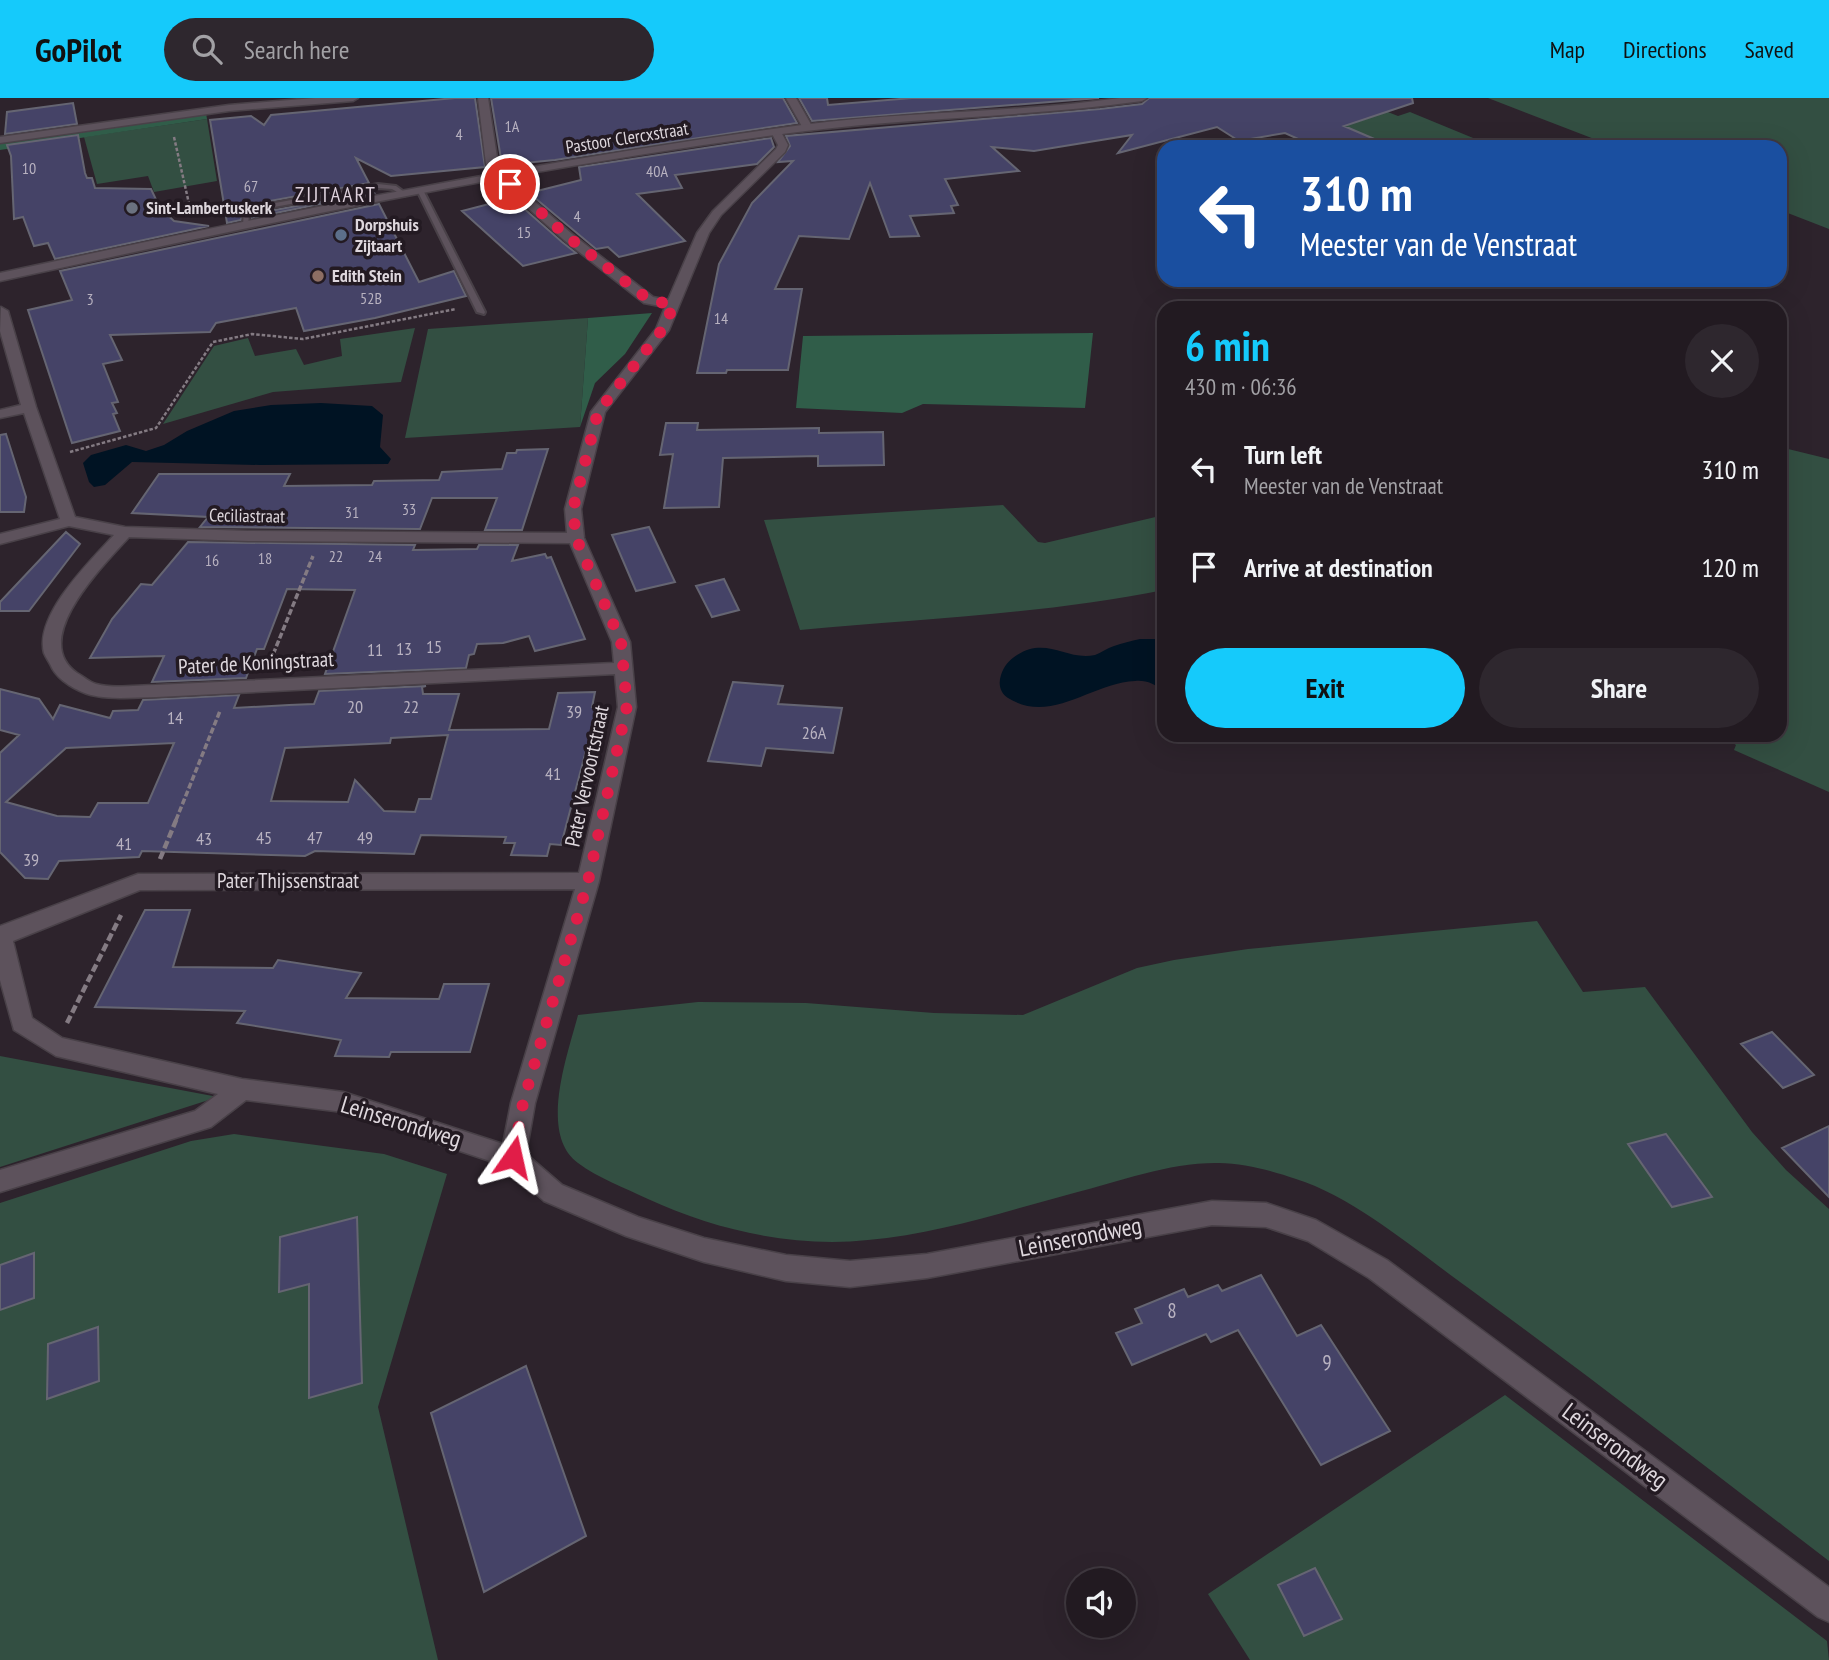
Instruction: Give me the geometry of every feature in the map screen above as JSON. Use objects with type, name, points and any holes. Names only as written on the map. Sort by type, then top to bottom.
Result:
[{"type":"street","points":[[0,140],[229,108],[353,98]]},
{"type":"street","points":[[483,98],[492,164],[498,176],[568,237],[649,300],[674,305]]},
{"type":"street","points":[[791,98],[808,128]]},
{"type":"street","name":"Pastoor Clercxstraat","points":[[0,277],[420,190],[776,132],[1028,111],[1135,99]]},
{"type":"street","name":"Pater Vervoortstraat","points":[[513,1157],[523,1103],[588,881],[627,706],[621,642],[576,538],[573,509],[598,412],[662,330],[703,233],[717,213],[781,150],[783,145],[776,132]]},
{"type":"street","points":[[0,539],[69,521],[29,407],[1,312]]},
{"type":"street","points":[[0,414],[29,407]]},
{"type":"street","name":"Ceciliastraat","points":[[69,521],[125,532],[576,538]]},
{"type":"street","name":"Pater de Koningstraat","points":[[125,532],[63,604],[50,636],[59,668],[87,688],[156,691],[625,668]]},
{"type":"street","name":"Pater Thijssenstraat","points":[[1,936],[144,882],[588,881]]},
{"type":"street","name":"Leinserondweg","points":[[1,936],[22,1023],[55,1046],[242,1088],[344,1102],[513,1157],[553,1193],[635,1227],[704,1250],[799,1269],[850,1274],[927,1266],[1212,1213],[1266,1215],[1315,1232],[1378,1269],[1829,1606]]},
{"type":"street","points":[[0,1181],[202,1119],[242,1088]]},
{"type":"lane","points":[[420,190],[479,309]]},
{"type":"path","points":[[174,137],[196,235]]},
{"type":"path","points":[[46,459],[156,428],[213,342],[252,334],[303,340],[479,309]]},
{"type":"path","points":[[261,686],[288,614],[322,536]]},
{"type":"path","points":[[55,1046],[144,882],[229,688]]},
{"type":"green space","points":[[1488,98],[1829,98],[1829,229],[1787,213],[1787,140],[1597,140]]},
{"type":"green space","points":[[1360,101],[1398,116],[1410,112],[1478,140],[1369,140],[1316,116]]},
{"type":"green space","points":[[206,113],[207,119],[0,150],[0,144],[4,142]]},
{"type":"green space","points":[[207,119],[217,181],[154,192],[148,176],[97,184],[84,137]]},
{"type":"green space","points":[[652,313],[625,354],[595,383],[580,427],[588,318]]},
{"type":"green space","points":[[588,318],[580,427],[405,438],[428,329]]},
{"type":"green space","points":[[415,328],[401,382],[273,392],[163,424],[214,346],[248,338],[255,356],[296,349],[304,365],[342,356],[340,339]]},
{"type":"green space","points":[[1093,333],[1085,408],[923,404],[902,413],[796,408],[803,336]]},
{"type":"green space","points":[[1787,449],[1829,459],[1829,792],[1734,750],[1736,745],[1732,742],[1787,742]]},
{"type":"green space","points":[[1003,505],[1038,542],[1045,543],[1157,517],[1157,591],[1028,610],[800,630],[764,520]]},
{"type":"green space","points":[[1537,921],[1583,992],[1645,987],[1752,1132],[1786,1170],[1829,1209],[1829,1561],[1407,1242],[1363,1212],[1318,1187],[1296,1179],[1238,1164],[1183,1166],[1146,1173],[920,1233],[868,1240],[812,1241],[784,1239],[728,1228],[648,1199],[578,1163],[566,1150],[560,1133],[559,1093],[578,1015],[698,1002],[806,1003],[934,1013],[1023,1015],[1137,968],[1174,960],[1248,949]]},
{"type":"green space","points":[[0,1056],[218,1097],[0,1167]]},
{"type":"green space","points":[[234,1134],[384,1154],[447,1174],[378,1407],[438,1660],[0,1660],[0,1203],[191,1141]]},
{"type":"green space","points":[[1505,1395],[1827,1641],[1829,1660],[1250,1660],[1208,1594]]},
{"type":"water","points":[[321,403],[372,406],[383,415],[380,447],[391,459],[388,464],[132,462],[105,485],[94,487],[89,482],[83,463],[91,455],[126,445],[146,451],[164,445],[187,431],[234,411],[271,405]]},
{"type":"water","points":[[1157,639],[1157,687],[1143,681],[1119,683],[1055,705],[1040,707],[1024,705],[1008,698],[1000,688],[1000,678],[1005,666],[1014,657],[1028,650],[1047,648],[1085,656],[1095,655],[1123,643]]},
{"type":"building","points":[[475,98],[485,167],[391,176],[356,158],[369,183],[259,203],[243,211],[241,220],[227,223],[210,120],[251,116],[264,125],[271,115]]},
{"type":"building","points":[[491,98],[783,98],[797,123],[555,160],[502,165]]},
{"type":"building","points":[[799,98],[827,98],[828,105],[912,98],[1099,98],[812,121]]},
{"type":"building","points":[[1149,98],[1412,98],[1413,103],[1344,126],[1377,140],[1300,140],[1285,133],[1237,140],[1217,127],[1168,140],[1157,140],[1157,143],[1118,153],[1132,135],[1034,151],[992,147],[1019,171],[945,179],[958,205],[951,206],[954,213],[910,216],[919,236],[890,237],[870,183],[849,239],[799,236],[775,289],[802,289],[788,370],[697,373],[719,264],[752,203],[793,161],[778,162],[790,146],[786,136],[1142,104]]},
{"type":"building","points":[[73,103],[77,124],[5,134],[7,112]]},
{"type":"building","points":[[78,135],[85,173],[87,178],[92,178],[95,188],[151,189],[160,208],[174,221],[209,226],[55,259],[48,243],[34,246],[23,217],[14,219],[11,156],[7,145]]},
{"type":"building","points":[[771,138],[774,147],[757,164],[675,175],[682,188],[637,194],[685,241],[619,257],[608,247],[596,249],[529,193],[581,180],[579,167]]},
{"type":"building","points":[[374,193],[251,218],[264,212]]},
{"type":"building","points":[[512,198],[576,253],[523,266],[462,211]]},
{"type":"building","points":[[379,204],[419,282],[454,271],[466,296],[375,318],[304,331],[296,308],[216,323],[210,332],[110,335],[122,360],[103,364],[118,402],[112,403],[120,431],[72,443],[28,310],[72,300],[60,271]]},
{"type":"building","points":[[666,423],[698,423],[697,430],[819,428],[819,433],[883,432],[884,465],[818,466],[818,456],[723,458],[719,507],[664,508],[673,454],[660,455]]},
{"type":"building","points":[[6,434],[26,497],[24,512],[0,512],[0,435]]},
{"type":"building","points":[[548,449],[522,530],[485,530],[497,498],[432,498],[420,529],[200,527],[208,517],[132,513],[159,474],[290,474],[284,486],[372,485],[374,481],[439,480],[442,472],[502,469],[507,453]]},
{"type":"building","points":[[649,527],[675,582],[636,591],[612,535]]},
{"type":"building","points":[[66,532],[80,544],[29,611],[0,611],[0,602]]},
{"type":"building","points":[[188,542],[415,545],[413,550],[518,545],[512,561],[545,554],[547,558],[551,557],[585,639],[535,651],[529,636],[503,643],[477,644],[474,654],[469,655],[466,668],[325,674],[355,590],[287,589],[264,649],[257,649],[246,678],[152,682],[164,656],[90,658],[112,619],[141,584],[152,585]]},
{"type":"building","points":[[724,579],[739,610],[712,617],[696,586]]},
{"type":"building","points":[[733,682],[783,686],[778,704],[842,708],[833,753],[766,748],[761,766],[708,761]]},
{"type":"building","points":[[426,686],[422,687],[423,694],[459,694],[449,730],[549,729],[558,693],[595,692],[592,707],[597,707],[561,845],[550,844],[547,856],[511,855],[515,843],[504,843],[506,837],[421,835],[414,854],[315,851],[305,856],[142,851],[139,857],[59,861],[48,879],[25,878],[0,852],[0,753],[19,735],[0,730],[0,689],[39,699],[53,719],[60,705],[110,718],[113,711],[138,710],[143,700],[239,695],[234,708],[314,704],[319,691]],"holes":[[[448,735],[431,799],[419,799],[415,812],[384,811],[355,780],[348,802],[271,801],[285,748],[390,743],[391,738]],[[174,743],[148,803],[98,803],[90,817],[57,816],[6,802],[66,748]]]},
{"type":"building","points":[[145,910],[190,910],[173,967],[273,968],[278,960],[361,973],[346,998],[439,999],[444,984],[489,984],[470,1052],[391,1052],[389,1057],[335,1056],[341,1040],[237,1023],[245,1011],[95,1007]]},
{"type":"building","points":[[1772,1032],[1814,1075],[1783,1088],[1741,1044]]},
{"type":"building","points":[[1829,1126],[1829,1197],[1782,1148]]},
{"type":"building","points":[[1666,1134],[1712,1197],[1672,1207],[1628,1144]]},
{"type":"building","points":[[357,1217],[362,1383],[309,1398],[309,1284],[279,1292],[280,1237]]},
{"type":"building","points":[[34,1253],[34,1298],[0,1310],[0,1265]]},
{"type":"building","points":[[1261,1275],[1297,1336],[1321,1325],[1390,1431],[1321,1465],[1238,1330],[1211,1342],[1206,1334],[1132,1365],[1116,1333],[1142,1323],[1135,1309],[1184,1289],[1188,1297],[1218,1285],[1222,1291]]},
{"type":"building","points":[[98,1327],[99,1381],[47,1399],[48,1344]]},
{"type":"building","points":[[526,1366],[586,1536],[484,1592],[431,1413]]},
{"type":"building","points":[[1315,1568],[1342,1619],[1304,1636],[1278,1585]]},
{"type":"place","name":"Sint-Lambertuskerk","points":[[132,208]]},
{"type":"place","name":"Dorpshuis Zijtaart","points":[[341,235]]},
{"type":"place","name":"Edith Stein","points":[[318,276]]},
{"type":"district","name":"ZIJTAART","points":[[336,195]]},
{"type":"route","points":[[510,184],[568,237],[649,300],[674,305],[662,330],[598,412],[573,509],[576,538],[621,642],[627,706],[588,881],[523,1103],[513,1157]]}]
